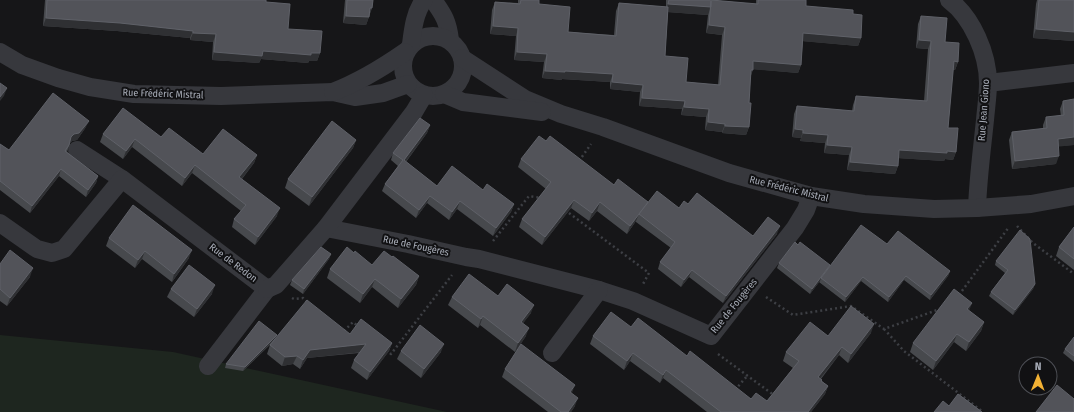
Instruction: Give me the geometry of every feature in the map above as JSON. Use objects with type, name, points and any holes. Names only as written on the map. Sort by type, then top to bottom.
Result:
[{"type":"street","points":[[408,48],[420,38],[430,35],[440,36],[450,40],[455,45],[462,58],[463,72],[456,86],[444,94],[434,96],[424,95],[416,91],[408,84],[403,74],[402,63],[408,48],[419,7],[424,0]]},
{"type":"street","points":[[433,0],[444,14],[450,40]]},
{"type":"street","name":"Rue Jean Giono","points":[[949,0],[955,5],[974,29],[984,55],[988,83],[977,208]]},
{"type":"street","name":"Rue Frédéric Mistral","points":[[333,92],[355,84],[382,68],[408,48]]},
{"type":"street","name":"Rue Frédéric Mistral","points":[[0,52],[22,65],[58,78],[90,88],[134,94],[221,96],[333,92],[355,97],[383,93],[408,84]]},
{"type":"street","name":"Rue Frédéric Mistral","points":[[462,58],[525,99],[561,114],[603,127],[729,173],[811,196],[864,204],[934,209],[977,208],[1031,204],[1074,196]]},
{"type":"street","points":[[988,83],[1074,72]]},
{"type":"street","name":"Rue Frédéric Mistral","points":[[444,94],[463,102],[561,114]]},
{"type":"street","points":[[272,287],[326,228],[414,112],[424,95]]},
{"type":"street","name":"Rue de Redon","points":[[78,150],[122,179],[272,287],[208,366]]},
{"type":"street","points":[[0,223],[37,249],[52,253],[64,249],[122,179]]},
{"type":"street","name":"Rue de Fougères","points":[[326,228],[472,258],[599,290],[633,301],[711,336],[795,228],[806,210],[811,196]]},
{"type":"street","points":[[552,353],[599,290]]},
{"type":"path","points":[[577,163],[603,127]]},
{"type":"path","points":[[385,350],[391,354],[472,258],[528,196],[544,198]]},
{"type":"path","points":[[564,209],[649,273],[633,301]]},
{"type":"path","points":[[956,299],[1013,222],[1033,243],[1074,274]]},
{"type":"path","points":[[750,286],[793,315],[851,306],[884,329],[904,351],[983,412]]},
{"type":"path","points":[[272,287],[294,299],[303,298],[309,303]]},
{"type":"path","points":[[884,329],[944,308]]},
{"type":"path","points":[[339,326],[345,331],[353,322],[364,331]]},
{"type":"path","points":[[711,336],[705,345],[748,375],[777,398]]},
{"type":"path","points":[[733,393],[748,375]]},
{"type":"shaded area","points":[[0,335],[173,352],[447,412],[0,412]]},
{"type":"building","points":[[47,0],[266,0],[266,2],[290,4],[288,29],[322,31],[320,53],[311,53],[311,55],[263,51],[262,56],[214,52],[216,34],[193,33],[193,31],[120,23],[46,18]]},
{"type":"building","points":[[347,0],[373,0],[369,17],[346,16]]},
{"type":"building","points":[[521,0],[539,0],[539,4],[570,7],[568,32],[616,36],[619,3],[668,7],[665,56],[688,58],[686,82],[720,85],[725,27],[709,25],[711,7],[668,4],[669,0],[711,0],[758,4],[758,0],[806,0],[806,6],[853,10],[853,14],[862,15],[861,38],[803,33],[801,65],[753,61],[749,103],[751,103],[749,127],[725,126],[725,124],[708,122],[709,109],[684,107],[685,101],[642,98],[643,85],[612,82],[613,74],[545,71],[547,54],[517,52],[518,28],[493,26],[495,2],[520,4]]},
{"type":"building","points":[[1039,0],[1074,0],[1074,32],[1036,29]]},
{"type":"building","points":[[921,16],[947,18],[945,42],[959,43],[958,62],[954,61],[948,128],[958,128],[956,152],[947,151],[947,153],[899,150],[898,166],[850,162],[852,147],[827,145],[828,135],[803,133],[803,130],[795,129],[797,106],[854,111],[856,96],[927,101],[931,41],[919,40]]},
{"type":"building","points":[[0,83],[7,88],[0,97]]},
{"type":"building","points":[[53,93],[89,121],[79,133],[74,134],[71,137],[69,145],[65,151],[98,176],[88,190],[61,169],[32,206],[0,181],[0,144],[9,150]]},
{"type":"building","points":[[1074,99],[1074,137],[1058,139],[1059,156],[1015,161],[1012,132],[1047,128],[1046,117],[1064,115],[1063,101]]},
{"type":"building","points":[[123,108],[161,137],[169,128],[203,154],[223,129],[257,155],[239,177],[280,208],[258,237],[234,219],[246,205],[195,165],[185,178],[135,139],[126,151],[103,134]]},
{"type":"building","points":[[420,118],[430,125],[404,160],[437,186],[452,166],[483,190],[487,184],[514,204],[496,228],[460,201],[452,212],[430,196],[419,210],[385,184],[403,160],[393,153]]},
{"type":"building","points":[[332,121],[356,140],[312,197],[288,179]]},
{"type":"building","points":[[539,136],[546,141],[550,136],[614,185],[618,179],[648,202],[630,226],[600,202],[592,213],[574,200],[545,237],[522,219],[551,182],[521,159]]},
{"type":"building","points":[[657,191],[679,208],[684,201],[688,204],[697,193],[753,236],[768,217],[780,226],[726,296],[692,270],[684,280],[660,262],[675,242],[639,214]]},
{"type":"building","points":[[133,205],[192,250],[174,274],[145,251],[138,260],[109,238]]},
{"type":"building","points":[[861,225],[887,244],[898,231],[950,271],[931,295],[906,276],[889,297],[863,277],[846,297],[821,278]]},
{"type":"building","points":[[1074,227],[1074,259],[1059,247]]},
{"type":"building","points":[[1020,230],[1030,239],[1035,284],[1015,310],[991,292],[1008,270],[996,261]]},
{"type":"building","points":[[795,242],[798,245],[800,242],[830,265],[812,289],[779,263]]},
{"type":"building","points":[[321,247],[331,254],[304,289],[292,280]]},
{"type":"building","points":[[347,247],[354,253],[355,251],[372,265],[384,251],[419,276],[401,299],[375,279],[363,294],[330,269]]},
{"type":"building","points":[[10,250],[33,268],[10,298],[0,289],[0,264]]},
{"type":"building","points":[[189,265],[215,285],[197,309],[171,289]]},
{"type":"building","points":[[469,274],[498,296],[507,284],[534,305],[521,322],[529,328],[518,343],[483,316],[481,319],[452,297]]},
{"type":"building","points":[[954,289],[972,303],[967,309],[984,322],[969,342],[957,334],[936,361],[913,343]]},
{"type":"building","points":[[307,300],[350,334],[361,319],[392,343],[370,372],[354,360],[366,344],[310,350],[303,360],[297,356],[285,357],[270,345]]},
{"type":"building","points":[[851,306],[874,324],[851,354],[842,347],[818,377],[828,386],[808,412],[721,412],[666,370],[663,375],[633,353],[627,361],[593,336],[611,312],[631,327],[638,318],[687,356],[690,351],[751,399],[756,393],[767,401],[799,361],[786,352],[810,322],[828,336]]},
{"type":"building","points":[[259,321],[277,335],[245,367],[226,364]]},
{"type":"building","points":[[420,325],[444,344],[424,369],[401,351]]},
{"type":"building","points":[[1074,337],[1074,356],[1065,349]]},
{"type":"building","points":[[521,344],[575,385],[570,392],[578,398],[568,412],[561,412],[505,369]]},
{"type":"building","points":[[1058,386],[1074,399],[1074,412],[1036,412],[1048,396],[1058,396]]},
{"type":"building","points":[[958,394],[982,412],[934,412],[943,401],[949,406]]}]
